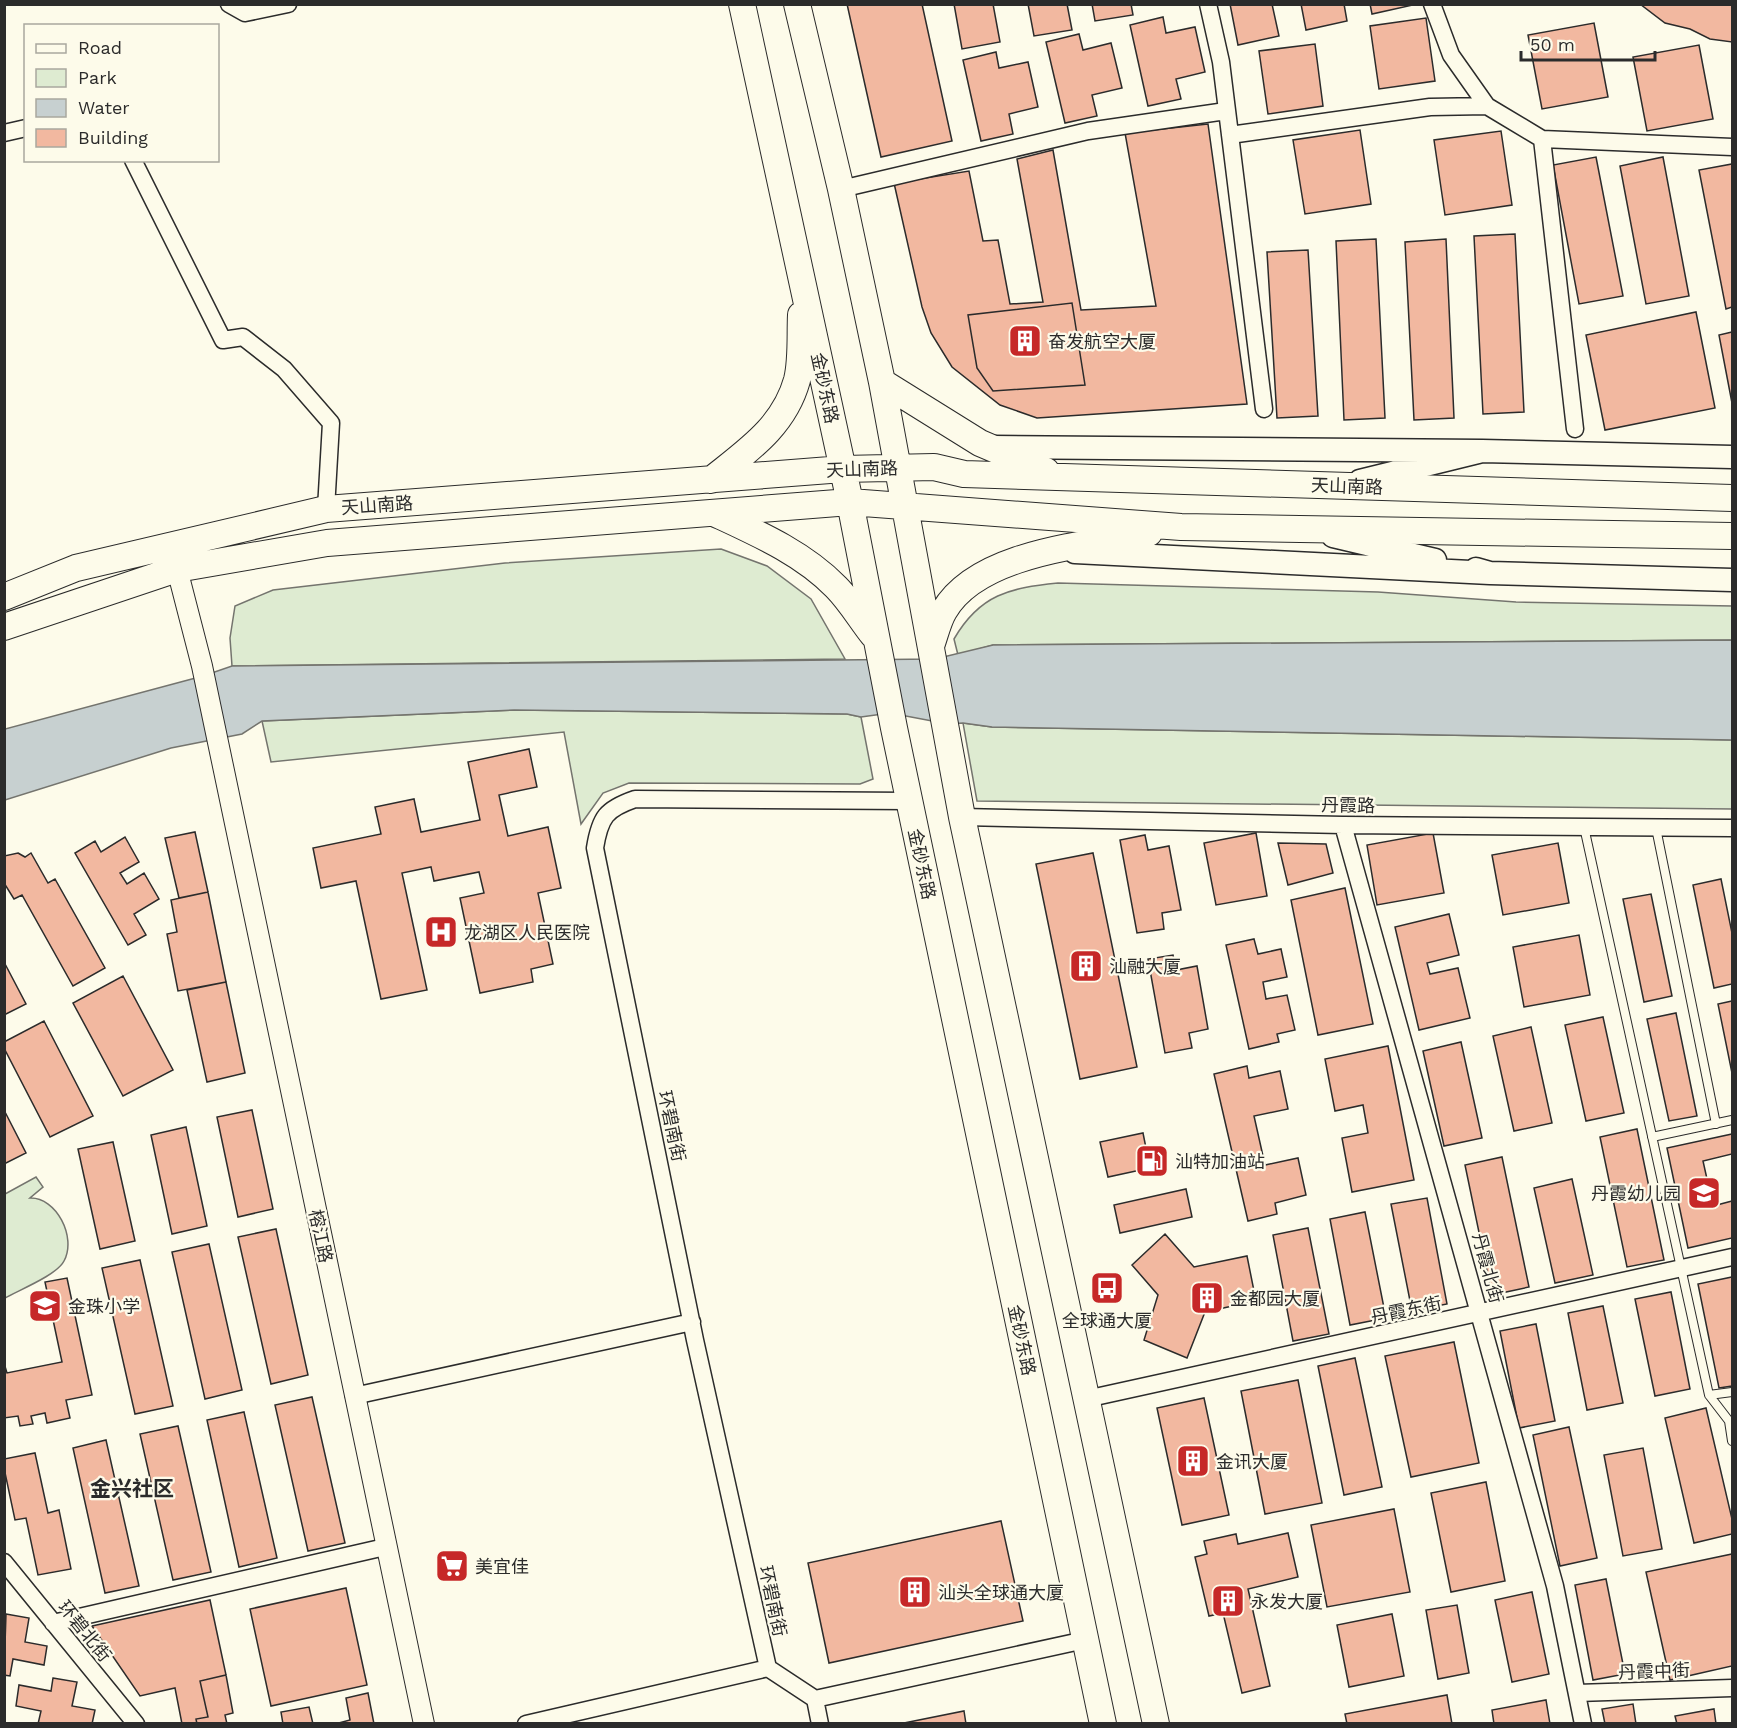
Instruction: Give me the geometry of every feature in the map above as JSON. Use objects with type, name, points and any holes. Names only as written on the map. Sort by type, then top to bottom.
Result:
[{"type":"main road","name":"金砂东路","points":[[742,4],[850,502],[909,801],[1103,1724]]},
{"type":"main road","points":[[797,4],[841,189],[882,382],[962,817],[1156,1724]]},
{"type":"main road","points":[[711,480],[752,447],[784,414],[797,378],[803,285]]},
{"type":"main road","points":[[882,382],[991,447],[1060,477]]},
{"type":"main road","points":[[991,447],[1482,451],[1732,457]]},
{"type":"main road","points":[[1339,486],[1482,451]]},
{"type":"main road","name":"天山南路","points":[[4,597],[76,568],[326,509],[843,469],[934,467],[964,474],[1732,498]]},
{"type":"main road","name":"天山南路","points":[[4,627],[177,569],[327,543],[850,502],[904,504],[1181,527],[1732,536]]},
{"type":"main road","points":[[711,512],[760,534],[800,558],[837,587],[878,645]]},
{"type":"main road","points":[[930,649],[943,611],[965,586],[989,569],[1024,558],[1181,527]]},
{"type":"main road","name":"天山南路","points":[[1311,530],[1490,573]]},
{"type":"main road","name":"天山南路","points":[[1058,551],[1490,573],[1732,580]]},
{"type":"street","points":[[229,4],[244,13],[288,4]]},
{"type":"street","points":[[1208,4],[1221,62],[1264,410]]},
{"type":"street","points":[[1432,4],[1451,55],[1488,106],[1542,139],[1732,147]]},
{"type":"street","points":[[1230,135],[1430,107],[1488,106]]},
{"type":"street","points":[[841,189],[1088,131],[1226,111]]},
{"type":"street","points":[[4,133],[24,128]]},
{"type":"street","points":[[1542,139],[1575,429]]},
{"type":"street","points":[[134,162],[223,340],[243,337],[284,369],[331,423],[326,509]]},
{"type":"street","name":"榕江路","points":[[177,569],[202,666],[385,1547],[424,1724]]},
{"type":"street","name":"环碧南街","points":[[768,1668],[692,1322],[595,848],[599,824],[615,806],[635,799],[909,801]]},
{"type":"street","name":"丹霞路","points":[[962,817],[1343,825],[1732,828]]},
{"type":"street","name":"丹霞北街","points":[[1343,825],[1555,1586],[1583,1724]]},
{"type":"street","name":"丹霞东街","points":[[1086,1399],[1732,1257]]},
{"type":"street","points":[[354,1396],[692,1322]]},
{"type":"street","points":[[53,1623],[385,1547]]},
{"type":"street","name":"环碧北街","points":[[4,1562],[136,1724]]},
{"type":"street","points":[[814,1699],[1085,1640]]},
{"type":"street","points":[[526,1724],[768,1668],[814,1699],[820,1724]]},
{"type":"street","name":"丹霞中街","points":[[1577,1693],[1732,1688]]},
{"type":"lane","points":[[1584,827],[1709,1395],[1728,1421],[1732,1441]]},
{"type":"lane","points":[[1656,828],[1716,1124]]},
{"type":"lane","points":[[1652,1137],[1732,1120]]},
{"type":"lane","points":[[1709,1395],[1732,1392]]},
{"type":"green space","points":[[721,549],[767,566],[811,599],[845,659],[232,666],[230,638],[235,606],[273,590],[505,563]]},
{"type":"green space","points":[[1058,583],[1378,592],[1516,602],[1732,606],[1732,640],[993,645],[958,655],[954,639],[974,612],[986,603],[1011,591]]},
{"type":"green space","points":[[514,710],[847,714],[861,717],[873,779],[860,784],[629,783],[603,793],[581,824],[564,732],[271,762],[262,721]]},
{"type":"green space","points":[[963,723],[992,727],[1732,740],[1732,809],[977,801]]},
{"type":"green space","points":[[36,1177],[43,1187],[30,1198],[39,1199],[56,1211],[66,1230],[67,1251],[64,1261],[54,1272],[5,1298],[5,1194]]},
{"type":"water","points":[[1732,640],[1732,740],[992,727],[963,723],[948,724],[890,713],[861,717],[847,714],[514,710],[262,721],[242,734],[171,748],[5,800],[5,729],[203,676],[232,666],[935,659],[993,645]]},
{"type":"building","points":[[847,4],[922,4],[952,141],[881,157]]},
{"type":"building","points":[[954,4],[993,4],[1000,42],[962,49]]},
{"type":"building","points":[[1028,4],[1067,4],[1072,30],[1034,36]]},
{"type":"building","points":[[1092,4],[1131,4],[1133,15],[1095,21]]},
{"type":"building","points":[[1230,4],[1272,4],[1279,36],[1238,45]]},
{"type":"building","points":[[1301,4],[1344,4],[1347,21],[1306,30]]},
{"type":"building","points":[[1370,4],[1413,4],[1413,5],[1372,14]]},
{"type":"building","points":[[1640,4],[1732,4],[1732,42],[1710,39],[1690,29],[1665,23]]},
{"type":"building","points":[[1163,17],[1166,33],[1195,27],[1205,72],[1176,79],[1181,99],[1148,106],[1130,25]]},
{"type":"building","points":[[1426,18],[1435,81],[1379,89],[1370,26]]},
{"type":"building","points":[[1594,23],[1608,97],[1542,109],[1528,35]]},
{"type":"building","points":[[1079,34],[1083,50],[1111,43],[1122,88],[1092,95],[1097,116],[1065,123],[1046,42]]},
{"type":"building","points":[[1315,44],[1323,106],[1268,114],[1259,51]]},
{"type":"building","points":[[1699,45],[1713,119],[1647,131],[1633,57]]},
{"type":"building","points":[[996,52],[999,68],[1028,62],[1038,107],[1009,114],[1013,134],[981,141],[963,60]]},
{"type":"building","points":[[1208,124],[1247,404],[1037,418],[1000,405],[952,367],[931,333],[922,307],[894,183],[969,171],[983,241],[998,240],[1010,304],[1043,302],[1017,159],[1053,150],[1081,310],[1156,306],[1125,133]]},
{"type":"building","points":[[1360,130],[1371,204],[1305,214],[1293,140]]},
{"type":"building","points":[[1501,131],[1512,205],[1445,215],[1434,140]]},
{"type":"building","points":[[1596,157],[1623,296],[1579,304],[1553,165]]},
{"type":"building","points":[[1663,157],[1689,296],[1646,304],[1620,166]]},
{"type":"building","points":[[1732,164],[1732,307],[1726,309],[1699,170]]},
{"type":"building","points":[[1515,234],[1524,412],[1483,414],[1474,236]]},
{"type":"building","points":[[1376,239],[1385,418],[1344,420],[1336,241]]},
{"type":"building","points":[[1446,239],[1454,418],[1414,420],[1405,242]]},
{"type":"building","points":[[1308,250],[1318,416],[1277,418],[1267,252]]},
{"type":"building","name":"奋发航空大厦","points":[[1072,303],[1085,385],[993,391],[977,368],[968,315]]},
{"type":"building","points":[[1696,312],[1715,408],[1605,430],[1586,335]]},
{"type":"building","points":[[1732,332],[1732,403],[1719,335]]},
{"type":"building","points":[[529,749],[537,787],[499,795],[508,836],[548,827],[561,888],[538,893],[553,964],[531,969],[533,982],[480,993],[460,898],[484,893],[479,872],[434,881],[431,867],[402,873],[427,990],[381,999],[356,881],[321,888],[313,848],[381,834],[375,807],[414,799],[421,832],[480,820],[468,762]]},
{"type":"building","points":[[195,832],[208,892],[179,898],[165,838]]},
{"type":"building","points":[[1256,833],[1267,896],[1216,905],[1204,843]]},
{"type":"building","points":[[1433,833],[1444,893],[1377,905],[1367,845]]},
{"type":"building","points":[[1145,835],[1148,850],[1169,846],[1181,910],[1162,913],[1164,929],[1137,933],[1120,840]]},
{"type":"building","points":[[125,837],[139,862],[120,873],[127,884],[144,873],[159,899],[134,914],[146,935],[128,945],[75,853],[95,841],[101,852]]},
{"type":"building","points":[[1278,843],[1326,844],[1333,873],[1288,885]]},
{"type":"building","points":[[1558,843],[1569,903],[1503,915],[1492,855]]},
{"type":"building","points":[[18,853],[25,857],[31,853],[48,883],[55,879],[105,968],[73,986],[22,895],[14,899],[4,883],[4,856]]},
{"type":"building","name":"汕融大厦","points":[[1093,853],[1137,1067],[1080,1079],[1036,864]]},
{"type":"building","points":[[1721,879],[1732,933],[1732,984],[1714,988],[1693,885]]},
{"type":"building","points":[[1345,888],[1373,1024],[1318,1035],[1291,900]]},
{"type":"building","points":[[208,892],[226,982],[178,991],[167,934],[177,932],[171,900]]},
{"type":"building","points":[[1651,894],[1672,996],[1644,1002],[1623,899]]},
{"type":"building","points":[[1449,914],[1459,955],[1427,963],[1430,974],[1458,968],[1470,1018],[1419,1030],[1395,927]]},
{"type":"building","points":[[1579,935],[1590,995],[1524,1007],[1513,947]]},
{"type":"building","points":[[1254,939],[1258,954],[1281,949],[1287,977],[1263,982],[1266,999],[1287,995],[1295,1030],[1277,1034],[1279,1042],[1249,1049],[1226,945]]},
{"type":"building","points":[[1173,955],[1176,970],[1197,966],[1208,1029],[1189,1033],[1192,1048],[1165,1053],[1148,959]]},
{"type":"building","points":[[4,962],[26,1004],[4,1015]]},
{"type":"building","points":[[123,976],[173,1070],[123,1096],[73,1003]]},
{"type":"building","points":[[226,982],[245,1073],[207,1082],[187,990]]},
{"type":"building","points":[[1732,1001],[1732,1073],[1718,1004]]},
{"type":"building","points":[[1676,1013],[1697,1116],[1669,1121],[1647,1019]]},
{"type":"building","points":[[1603,1017],[1624,1113],[1586,1121],[1565,1025]]},
{"type":"building","points":[[44,1021],[93,1116],[50,1137],[4,1048],[4,1042]]},
{"type":"building","points":[[1531,1027],[1552,1123],[1514,1131],[1493,1036]]},
{"type":"building","points":[[1461,1042],[1482,1138],[1444,1146],[1423,1051]]},
{"type":"building","points":[[1388,1046],[1414,1180],[1352,1192],[1342,1138],[1368,1133],[1363,1105],[1335,1111],[1325,1059]]},
{"type":"building","points":[[1247,1066],[1249,1078],[1280,1071],[1288,1109],[1254,1116],[1265,1165],[1298,1158],[1306,1195],[1275,1203],[1277,1214],[1248,1221],[1214,1074]]},
{"type":"building","points":[[4,1110],[26,1153],[4,1164]]},
{"type":"building","points":[[252,1110],[273,1209],[238,1217],[217,1117]]},
{"type":"building","points":[[186,1127],[207,1226],[172,1234],[151,1135]]},
{"type":"building","points":[[1637,1129],[1664,1260],[1627,1267],[1600,1137]]},
{"type":"building","points":[[1143,1133],[1150,1168],[1108,1177],[1100,1142]]},
{"type":"building","name":"丹霞幼儿园","points":[[1732,1134],[1732,1154],[1703,1161],[1713,1206],[1732,1201],[1732,1238],[1688,1248],[1667,1148]]},
{"type":"building","points":[[113,1142],[135,1241],[100,1249],[78,1149]]},
{"type":"building","points":[[1502,1157],[1529,1287],[1492,1295],[1465,1165]]},
{"type":"building","points":[[1572,1179],[1593,1275],[1555,1283],[1534,1188]]},
{"type":"building","points":[[1186,1189],[1192,1217],[1120,1233],[1114,1205]]},
{"type":"building","points":[[1427,1198],[1447,1304],[1412,1311],[1391,1204]]},
{"type":"building","points":[[1365,1212],[1386,1318],[1350,1325],[1330,1219]]},
{"type":"building","points":[[1308,1228],[1329,1334],[1293,1341],[1273,1235]]},
{"type":"building","points":[[276,1229],[308,1375],[271,1384],[238,1237]]},
{"type":"building","name":"金都园大厦","points":[[1165,1234],[1194,1267],[1247,1256],[1256,1301],[1205,1312],[1187,1358],[1144,1340],[1158,1295],[1132,1265]]},
{"type":"building","points":[[209,1244],[242,1390],[205,1399],[172,1252]]},
{"type":"building","points":[[140,1260],[173,1406],[135,1414],[102,1268]]},
{"type":"building","points":[[1732,1277],[1732,1386],[1719,1388],[1698,1284]]},
{"type":"building","points":[[67,1278],[92,1395],[66,1400],[70,1418],[47,1423],[45,1413],[31,1416],[33,1424],[20,1426],[18,1416],[4,1418],[4,1363],[7,1373],[62,1362],[45,1282]]},
{"type":"building","points":[[1671,1292],[1690,1389],[1655,1396],[1635,1299]]},
{"type":"building","points":[[1603,1306],[1623,1403],[1587,1410],[1568,1313]]},
{"type":"building","points":[[1536,1324],[1555,1421],[1519,1428],[1500,1331]]},
{"type":"building","points":[[1454,1342],[1479,1463],[1411,1477],[1385,1356]]},
{"type":"building","points":[[1355,1358],[1382,1487],[1344,1495],[1318,1366]]},
{"type":"building","points":[[1298,1380],[1322,1503],[1265,1514],[1241,1391]]},
{"type":"building","points":[[312,1397],[345,1543],[308,1551],[275,1405]]},
{"type":"building","name":"金讯大厦","points":[[1204,1398],[1229,1515],[1182,1525],[1157,1408]]},
{"type":"building","points":[[1706,1408],[1732,1519],[1732,1534],[1694,1543],[1665,1418]]},
{"type":"building","points":[[244,1412],[277,1558],[239,1567],[207,1420]]},
{"type":"building","points":[[178,1426],[211,1572],[173,1580],[140,1434]]},
{"type":"building","points":[[1569,1427],[1597,1558],[1560,1566],[1533,1435]]},
{"type":"building","points":[[106,1440],[139,1586],[105,1593],[73,1448]]},
{"type":"building","points":[[1643,1448],[1662,1549],[1623,1556],[1604,1455]]},
{"type":"building","points":[[35,1453],[48,1513],[59,1510],[71,1569],[38,1575],[26,1518],[15,1520],[4,1468],[4,1459]]},
{"type":"building","points":[[1486,1482],[1505,1581],[1451,1592],[1431,1493]]},
{"type":"building","points":[[1394,1509],[1410,1592],[1327,1607],[1311,1525]]},
{"type":"building","name":"汕头全球通大厦","points":[[1001,1521],[1023,1621],[829,1663],[808,1563]]},
{"type":"building","name":"永发大厦","points":[[1288,1533],[1298,1577],[1248,1589],[1270,1686],[1242,1693],[1223,1613],[1209,1616],[1195,1557],[1207,1554],[1204,1541],[1236,1534],[1238,1544]]},
{"type":"building","points":[[1732,1554],[1732,1666],[1670,1680],[1646,1572]]},
{"type":"building","points":[[1606,1579],[1625,1674],[1593,1680],[1575,1585]]},
{"type":"building","points":[[346,1588],[367,1685],[271,1706],[250,1609]]},
{"type":"building","points":[[1532,1592],[1549,1674],[1512,1682],[1495,1600]]},
{"type":"building","points":[[210,1600],[226,1675],[200,1681],[208,1717],[196,1719],[197,1724],[182,1724],[175,1688],[140,1696],[92,1626]]},
{"type":"building","points":[[1457,1605],[1469,1673],[1438,1679],[1426,1610]]},
{"type":"building","points":[[6,1614],[29,1618],[25,1642],[47,1646],[44,1665],[13,1659],[10,1676],[4,1675]]},
{"type":"building","points":[[1392,1614],[1404,1676],[1349,1687],[1337,1625]]},
{"type":"building","points":[[226,1675],[233,1713],[225,1715],[227,1724],[197,1724],[196,1719],[208,1717],[200,1681]]},
{"type":"building","points":[[53,1678],[77,1682],[72,1706],[95,1710],[92,1724],[38,1724],[41,1711],[16,1706],[19,1685],[51,1691]]},
{"type":"building","points":[[368,1693],[374,1724],[335,1724],[350,1720],[346,1698]]},
{"type":"building","points":[[1447,1695],[1452,1724],[1347,1724],[1345,1714]]},
{"type":"building","points":[[1546,1700],[1550,1724],[1494,1724],[1492,1710]]},
{"type":"building","points":[[1633,1704],[1636,1724],[1605,1724],[1602,1709]]},
{"type":"building","points":[[309,1707],[313,1724],[283,1724],[281,1712]]},
{"type":"building","points":[[1714,1709],[1716,1724],[1677,1724],[1675,1716]]},
{"type":"building","points":[[964,1711],[966,1724],[899,1724]]},
{"type":"place","name":"奋发航空大厦","points":[[1025,341]]},
{"type":"place","name":"龙湖区人民医院","points":[[441,932]]},
{"type":"place","name":"汕融大厦","points":[[1086,966]]},
{"type":"place","name":"汕特加油站","points":[[1152,1161]]},
{"type":"place","name":"丹霞幼儿园","points":[[1704,1193]]},
{"type":"place","name":"全球通大厦","points":[[1107,1288]]},
{"type":"place","name":"金都园大厦","points":[[1207,1298]]},
{"type":"place","name":"金珠小学","points":[[45,1306]]},
{"type":"place","name":"金讯大厦","points":[[1193,1461]]},
{"type":"place","name":"美宜佳","points":[[452,1566]]},
{"type":"place","name":"汕头全球通大厦","points":[[915,1592]]},
{"type":"place","name":"永发大厦","points":[[1228,1601]]},
{"type":"district","name":"金兴社区","points":[[132,1488]]}]
